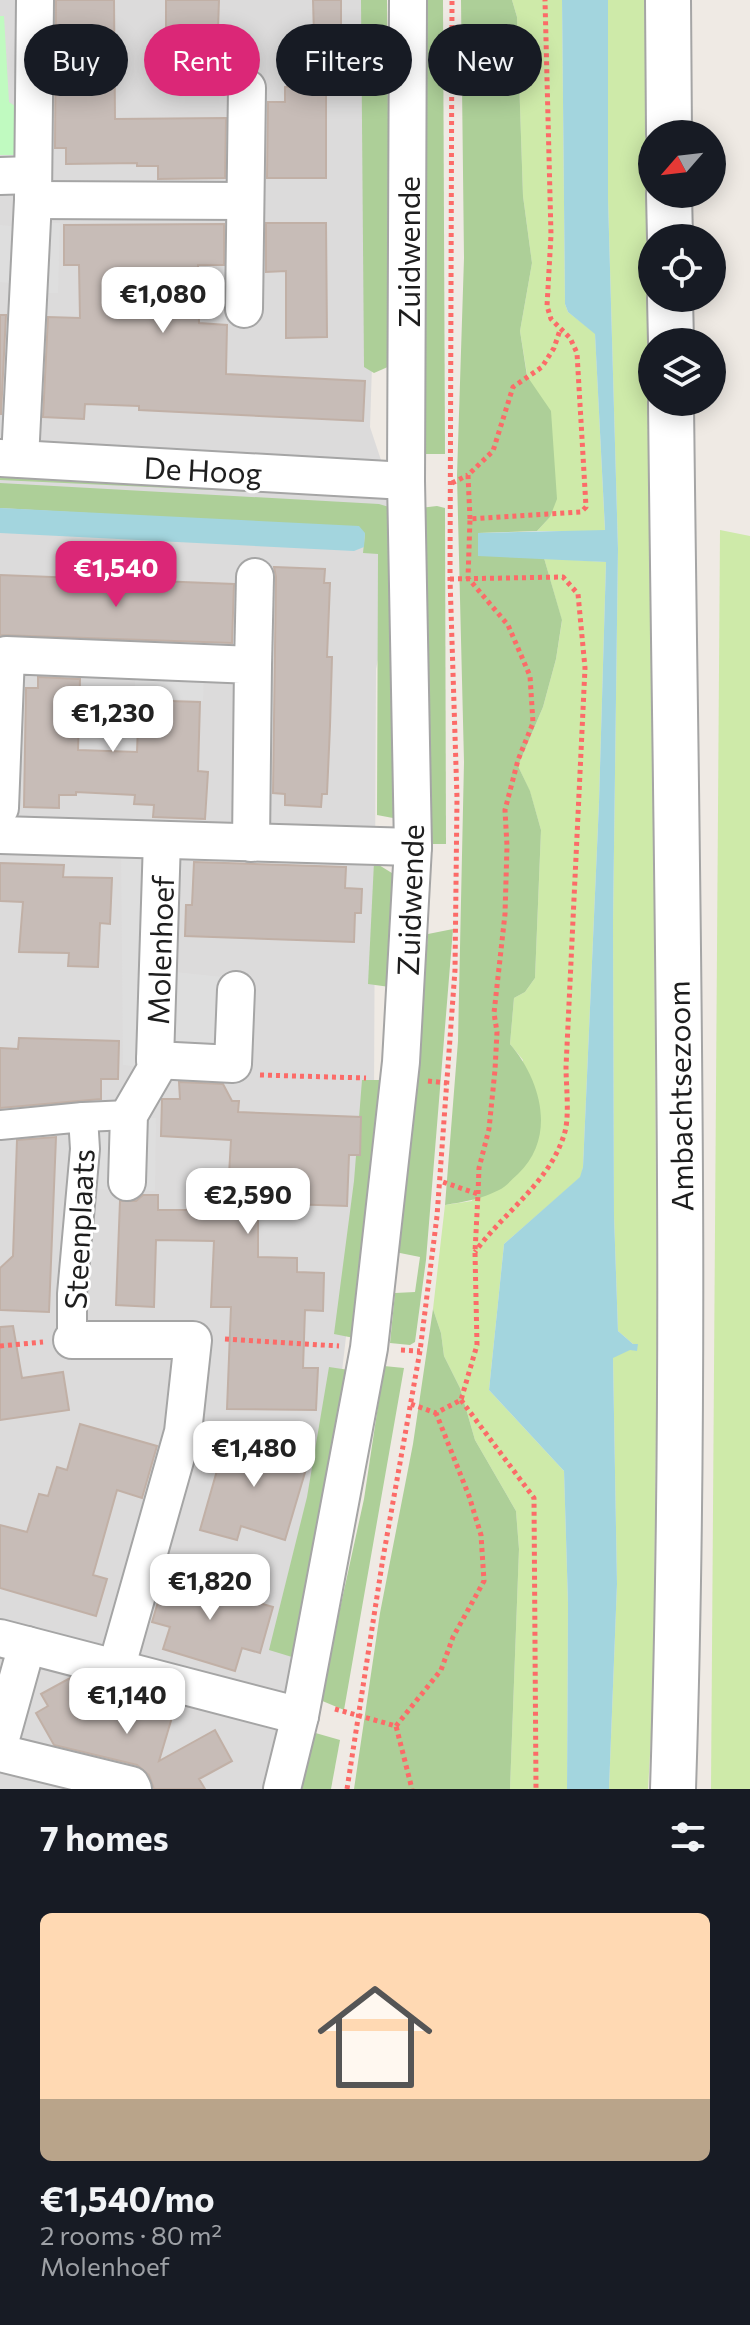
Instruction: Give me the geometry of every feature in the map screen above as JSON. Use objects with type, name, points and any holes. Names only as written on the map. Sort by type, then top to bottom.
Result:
[{"type":"street","points":[[10,458],[22,184],[35,0]]},
{"type":"street","name":"Zuidwende","points":[[282,1789],[300,1716],[369,1348],[399,1079],[413,847],[406,481],[408,0]]},
{"type":"street","points":[[668,0],[669,120]]},
{"type":"street","points":[[244,309],[247,96]]},
{"type":"street","points":[[22,184],[245,201]]},
{"type":"street","name":"Ambachtsezoom","points":[[671,416],[682,1342],[680,1587],[673,1789]]},
{"type":"street","name":"De Hoog","points":[[10,458],[406,481]]},
{"type":"street","points":[[251,843],[255,577]]},
{"type":"street","points":[[0,808],[6,655],[253,665]]},
{"type":"street","name":"Molenhoef","points":[[0,835],[413,847]]},
{"type":"street","name":"Molenhoef","points":[[127,1182],[129,1115],[158,1065],[155,1060],[162,840]]},
{"type":"street","points":[[233,1064],[236,990]]},
{"type":"street","name":"Molenhoef","points":[[155,1060],[233,1064]]},
{"type":"street","name":"Steenplaats","points":[[0,1125],[129,1115]]},
{"type":"street","name":"Steenplaats","points":[[83,1117],[85,1149],[72,1294],[72,1340],[193,1340]]},
{"type":"street","points":[[116,1669],[183,1432],[193,1340]]},
{"type":"street","points":[[0,1742],[14,1641],[300,1716]]},
{"type":"street","points":[[0,1753],[131,1785],[133,1789]]},
{"type":"path","points":[[470,519],[581,512],[586,507],[577,353],[570,338],[551,319],[547,306],[551,235],[545,0]]},
{"type":"path","points":[[452,483],[468,475],[493,451],[513,387],[542,367],[554,348],[560,329]]},
{"type":"path","points":[[411,1404],[436,1413],[461,1400],[477,1345],[475,1252],[479,1168],[489,1129],[495,1070],[497,1032],[494,1013],[505,914],[505,810],[518,760],[533,723],[530,676],[508,625],[468,578],[468,475]]},
{"type":"path","points":[[450,579],[563,577],[578,594],[585,668],[566,1051],[565,1133],[554,1157],[529,1192],[492,1229],[475,1252]]},
{"type":"path","points":[[233,1064],[241,1075],[447,1083]]},
{"type":"path","points":[[440,1181],[478,1194]]},
{"type":"path","name":"Steenplaats","points":[[0,1346],[72,1340]]},
{"type":"path","points":[[193,1340],[369,1348]]},
{"type":"path","points":[[461,1400],[534,1498],[536,1789]]},
{"type":"path","points":[[396,1726],[441,1670],[453,1637],[484,1581],[481,1535],[436,1413]]},
{"type":"path","points":[[359,1715],[396,1726]]},
{"type":"path","points":[[396,1726],[412,1789]]},
{"type":"shaded area","points":[[0,0],[384,0],[383,24],[276,24],[276,96],[381,96],[370,427],[398,511],[402,543],[376,669],[374,1097],[312,1628],[281,1789],[0,1789]]},
{"type":"shaded area","points":[[38,223],[60,223],[58,293],[39,293]]},
{"type":"shaded area","points":[[0,225],[20,227],[20,284],[0,282]]},
{"type":"shaded area","points":[[135,672],[204,674],[203,701],[135,696]]},
{"type":"shaded area","points":[[121,849],[183,854],[175,972],[251,980],[246,1078],[123,1065]]},
{"type":"shaded area","points":[[81,1117],[156,1118],[155,1191],[82,1189]]},
{"type":"green space","points":[[361,0],[387,0],[387,24],[361,24]]},
{"type":"green space","points":[[422,0],[443,0],[443,24],[428,24],[428,96],[443,96],[445,454],[424,454]]},
{"type":"green space","points":[[461,0],[512,0],[517,17],[517,24],[461,24]]},
{"type":"green space","points":[[512,0],[562,0],[565,304],[568,312],[595,333],[605,531],[537,531],[550,517],[520,331],[532,263],[523,196],[520,96],[542,96],[542,24],[517,24]]},
{"type":"green space","points":[[608,0],[648,0],[649,120],[638,120],[638,208],[649,208],[650,224],[638,224],[638,312],[650,312],[650,328],[638,328],[638,416],[651,416],[657,1336],[653,1704],[648,1789],[609,1789],[617,1584],[613,1357],[638,1344],[633,1344],[618,1331],[614,1215],[613,923],[618,549],[608,198]]},
{"type":"green space","points":[[0,16],[4,16],[9,102],[21,110],[21,155],[0,155]]},
{"type":"green space","points":[[362,96],[388,96],[390,366],[374,373],[364,367]]},
{"type":"green space","points":[[462,96],[520,96],[523,196],[532,263],[520,331],[527,376],[551,411],[557,499],[550,517],[537,531],[478,533],[478,555],[544,558],[562,620],[556,659],[543,707],[518,766],[530,791],[541,830],[535,978],[525,992],[514,998],[510,1044],[530,1074],[540,1109],[541,1126],[538,1143],[530,1159],[502,1189],[479,1198],[445,1205],[458,1041],[464,762],[457,476],[464,258]]},
{"type":"green space","points":[[0,472],[338,490],[339,496],[0,480]]},
{"type":"green space","points":[[0,483],[389,507],[392,542],[393,818],[377,815],[378,554],[363,553],[365,533],[0,508]]},
{"type":"green space","points":[[420,508],[445,508],[446,844],[428,844]]},
{"type":"green space","points":[[720,530],[750,536],[750,1789],[711,1789]]},
{"type":"green space","points":[[544,558],[606,562],[583,1167],[581,1177],[504,1244],[489,1390],[564,1471],[568,1604],[567,1789],[510,1789],[519,1549],[516,1511],[475,1440],[460,1388],[444,1356],[433,1309],[445,1205],[472,1201],[523,1060],[510,1044],[514,998],[525,992],[535,978],[541,830],[530,792],[518,766],[543,707],[562,621]]},
{"type":"green space","points":[[374,862],[400,878],[397,988],[368,984]]},
{"type":"green space","points":[[453,929],[426,1260],[415,1342],[410,1345],[390,1343],[395,1293],[415,1292],[420,1257],[395,1252],[410,1140],[428,934]]},
{"type":"green space","points":[[362,1080],[383,1080],[354,1338],[334,1334],[354,1181]]},
{"type":"green space","points":[[433,1309],[444,1356],[460,1388],[475,1440],[516,1511],[519,1549],[510,1789],[354,1789],[380,1613],[413,1444]]},
{"type":"green space","points":[[384,1366],[404,1368],[344,1710],[320,1700],[364,1499]]},
{"type":"green space","points":[[329,1367],[349,1370],[309,1586],[292,1657],[269,1650],[307,1497]]},
{"type":"green space","points":[[312,1732],[340,1740],[331,1789],[296,1789]]},
{"type":"water","points":[[562,0],[608,0],[608,198],[618,549],[613,923],[614,1215],[618,1331],[633,1344],[638,1344],[637,1351],[630,1350],[613,1358],[617,1584],[609,1789],[567,1789],[568,1604],[564,1471],[489,1390],[504,1244],[580,1177],[583,1167],[606,562],[478,556],[478,533],[605,530],[595,334],[568,312],[565,304]]},
{"type":"water","points":[[0,508],[359,526],[365,533],[364,547],[354,551],[0,533]]},
{"type":"building","points":[[56,0],[114,0],[114,24],[56,24]]},
{"type":"building","points":[[166,0],[219,0],[218,24],[166,24]]},
{"type":"building","points":[[313,0],[341,0],[341,24],[314,24]]},
{"type":"building","points":[[55,96],[115,96],[115,119],[226,118],[225,178],[158,179],[158,166],[137,166],[137,163],[66,164],[66,148],[55,148]]},
{"type":"building","points":[[285,96],[326,96],[326,178],[267,178],[268,102],[285,102]]},
{"type":"building","points":[[266,223],[326,223],[327,337],[286,338],[286,271],[266,272]]},
{"type":"building","points":[[224,224],[224,265],[198,265],[199,323],[227,325],[226,374],[365,381],[363,421],[139,410],[139,406],[85,404],[84,419],[43,417],[48,317],[80,318],[79,265],[64,265],[64,225]]},
{"type":"building","points":[[0,315],[6,315],[1,414],[0,414]]},
{"type":"building","points":[[274,567],[325,569],[324,583],[330,583],[327,657],[332,657],[330,726],[327,794],[322,794],[321,807],[285,805],[285,794],[273,793]]},
{"type":"building","points":[[0,575],[234,584],[232,643],[0,635]]},
{"type":"building","points":[[38,677],[80,679],[78,750],[137,752],[139,700],[200,702],[198,771],[208,772],[205,819],[153,817],[154,805],[134,804],[135,795],[76,792],[76,795],[59,795],[59,808],[24,807],[26,688],[38,688]]},
{"type":"building","points":[[194,862],[346,867],[345,888],[362,889],[361,913],[355,913],[354,942],[185,936],[186,905],[192,905]]},
{"type":"building","points":[[0,863],[64,865],[63,877],[112,878],[110,924],[100,923],[98,967],[68,966],[69,953],[19,952],[23,902],[0,901]]},
{"type":"building","points":[[19,1038],[119,1041],[118,1079],[101,1079],[101,1099],[0,1108],[0,1048],[18,1049]]},
{"type":"building","points":[[179,1082],[223,1084],[232,1101],[239,1101],[238,1112],[361,1117],[360,1155],[349,1155],[347,1206],[258,1203],[258,1257],[297,1258],[297,1272],[324,1273],[323,1311],[305,1310],[303,1368],[318,1368],[316,1410],[227,1409],[231,1307],[211,1307],[214,1241],[156,1240],[154,1307],[116,1305],[120,1201],[136,1201],[143,1195],[158,1195],[158,1210],[227,1210],[231,1140],[161,1136],[162,1099],[180,1099]]},
{"type":"building","points":[[56,1137],[49,1312],[0,1310],[0,1268],[13,1256],[17,1140]]},
{"type":"building","points":[[13,1326],[22,1378],[63,1372],[69,1410],[0,1420],[0,1327]]},
{"type":"building","points":[[80,1424],[157,1446],[142,1498],[117,1490],[93,1575],[107,1579],[96,1616],[0,1588],[0,1525],[27,1532],[39,1494],[48,1496],[57,1467],[67,1470]]},
{"type":"building","points":[[228,1432],[309,1459],[285,1540],[241,1526],[237,1540],[200,1530]]},
{"type":"building","points":[[167,1572],[194,1580],[193,1584],[273,1607],[260,1653],[242,1648],[235,1671],[163,1649],[170,1627],[152,1622]]},
{"type":"building","points":[[70,1678],[83,1681],[81,1689],[173,1714],[159,1761],[215,1730],[232,1761],[199,1779],[205,1789],[154,1789],[149,1775],[137,1765],[54,1745],[36,1713],[48,1706],[41,1694]]}]
